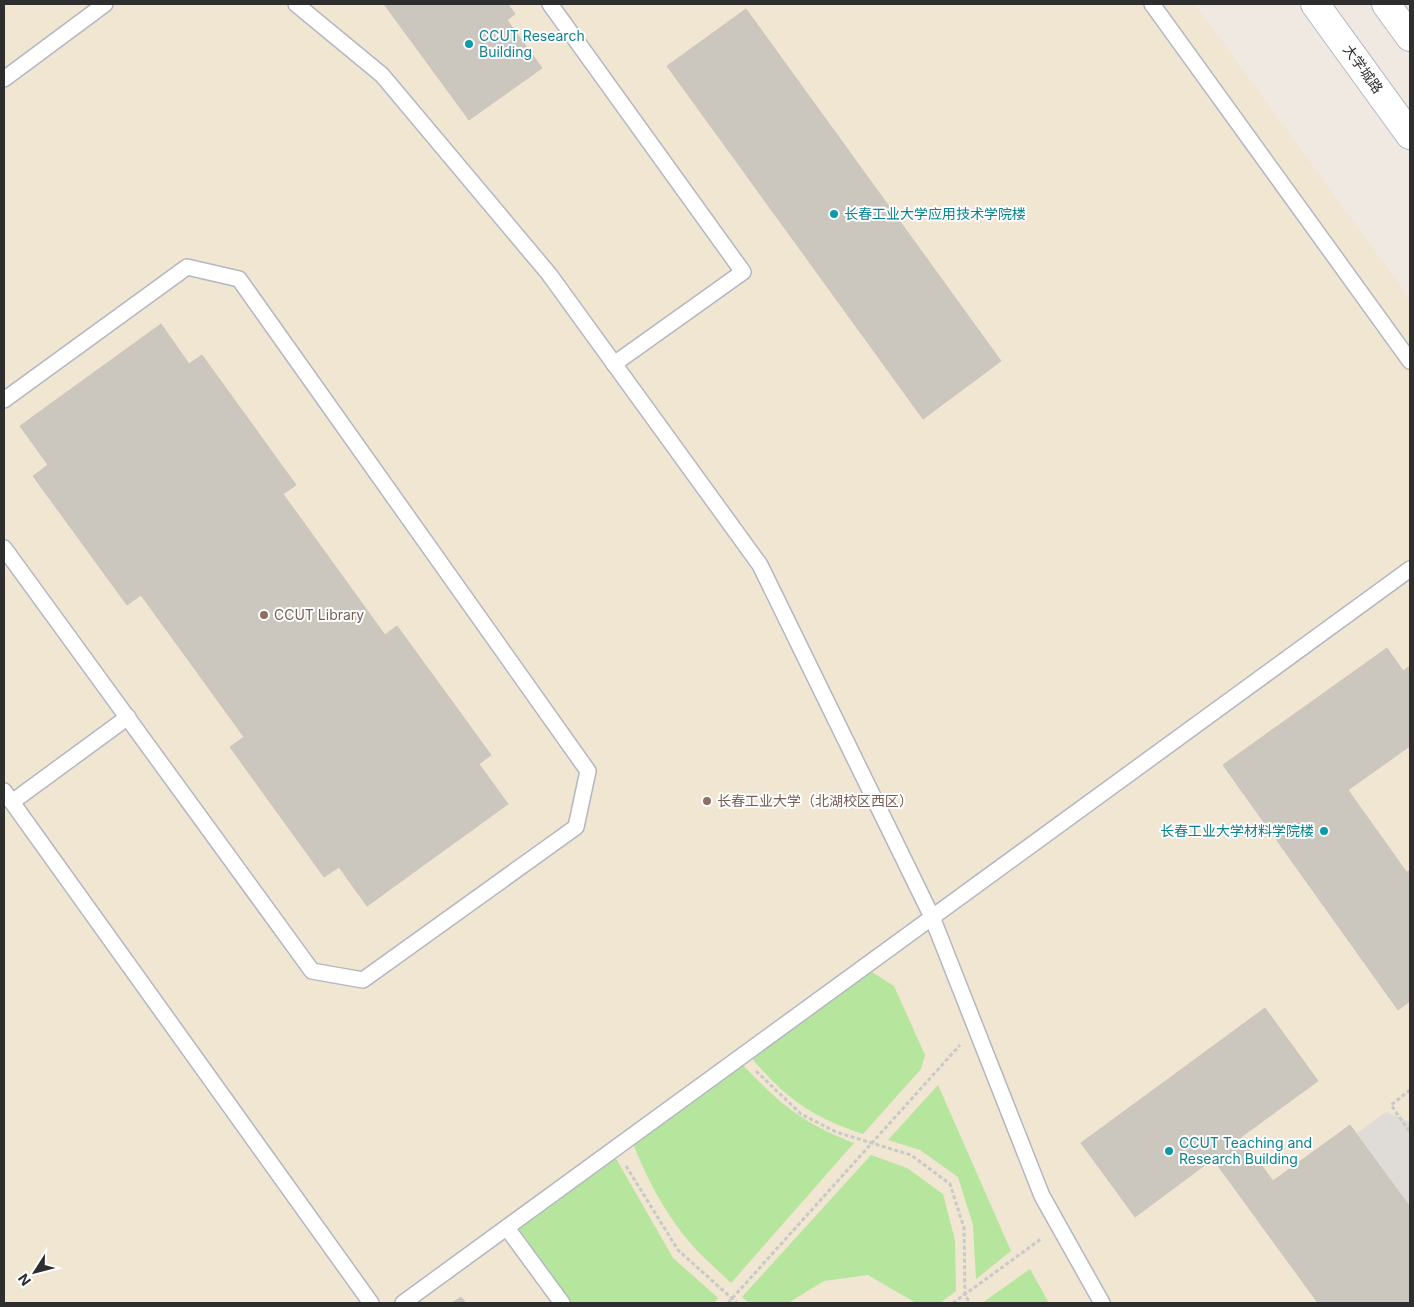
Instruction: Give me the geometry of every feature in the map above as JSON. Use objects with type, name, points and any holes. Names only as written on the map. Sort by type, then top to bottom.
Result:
[{"type":"street","name":"大学城路","points":[[1315,4],[1410,135]]},
{"type":"street","points":[[1386,4],[1410,37]]},
{"type":"lane","points":[[4,79],[105,4]]},
{"type":"lane","points":[[296,4],[382,75],[549,274],[760,565],[932,917],[1042,1196],[1102,1303]]},
{"type":"lane","points":[[550,4],[743,272],[614,364]]},
{"type":"lane","points":[[1152,4],[1410,361]]},
{"type":"lane","points":[[4,400],[187,267],[239,279],[588,771],[576,828],[363,980],[312,971],[4,548]]},
{"type":"lane","points":[[403,1303],[1410,569]]},
{"type":"lane","points":[[128,717],[8,796],[371,1303]]},
{"type":"lane","points":[[507,1228],[562,1303]]},
{"type":"path","points":[[728,1303],[976,1028]]},
{"type":"path","points":[[742,1056],[770,1086],[802,1114],[836,1132],[911,1155],[950,1184],[964,1228],[965,1295],[970,1303]]},
{"type":"path","points":[[1410,1090],[1391,1105],[1410,1132]]},
{"type":"path","points":[[616,1148],[678,1250],[738,1303]]},
{"type":"path","points":[[953,1303],[1058,1226]]},
{"type":"shaded area","name":"长春工业大学（北湖校区西区）","points":[[4,4],[1195,4],[1410,299],[1410,1303],[4,1303]]},
{"type":"shaded area","points":[[1386,1112],[1410,1122],[1410,1207],[1357,1133]]},
{"type":"green space","points":[[872,972],[894,986],[925,1055],[921,1069],[863,1134],[813,1113],[800,1104],[774,1083],[749,1055],[861,975]]},
{"type":"green space","points":[[740,1062],[791,1110],[819,1127],[854,1143],[731,1283],[696,1250],[673,1221],[650,1182],[632,1140]]},
{"type":"green space","points":[[938,1085],[1011,1251],[976,1279],[973,1225],[958,1177],[920,1150],[888,1140]]},
{"type":"green space","points":[[614,1155],[673,1258],[718,1298],[714,1303],[572,1303],[516,1225]]},
{"type":"green space","points":[[871,1155],[907,1168],[943,1194],[955,1240],[956,1291],[940,1303],[916,1303],[868,1275],[824,1281],[788,1303],[749,1303],[742,1297]]},
{"type":"green space","points":[[1030,1269],[1049,1303],[982,1303]]},
{"type":"building","name":"CCUT Research Building","points":[[384,4],[508,4],[515,14],[507,20],[542,68],[469,120]]},
{"type":"building","name":"长春工业大学应用技术学院楼","points":[[746,9],[1001,361],[923,419],[667,66]]},
{"type":"building","name":"CCUT Library","points":[[161,324],[189,364],[202,355],[296,485],[283,494],[385,635],[397,626],[491,755],[479,764],[508,804],[367,906],[339,867],[324,877],[230,747],[244,737],[141,595],[127,605],[33,476],[48,465],[20,426]]},
{"type":"building","name":"长春工业大学材料学院楼","points":[[1387,648],[1403,671],[1410,666],[1410,746],[1348,790],[1410,877],[1410,1001],[1398,1010],[1223,765]]},
{"type":"building","name":"CCUT Teaching and Research Building","points":[[1265,1008],[1318,1081],[1241,1137],[1273,1181],[1350,1125],[1410,1207],[1410,1303],[1318,1303],[1213,1159],[1135,1217],[1081,1143]]},
{"type":"building","points":[[461,1297],[466,1303],[452,1303]]},
{"type":"place","name":"CCUT Research Building","points":[[469,44]]},
{"type":"place","name":"长春工业大学应用技术学院楼","points":[[834,214]]},
{"type":"place","name":"CCUT Library","points":[[264,615]]},
{"type":"place","name":"长春工业大学（北湖校区西区）","points":[[707,801]]},
{"type":"place","name":"长春工业大学材料学院楼","points":[[1324,831]]},
{"type":"place","name":"CCUT Teaching and Research Building","points":[[1169,1151]]}]
